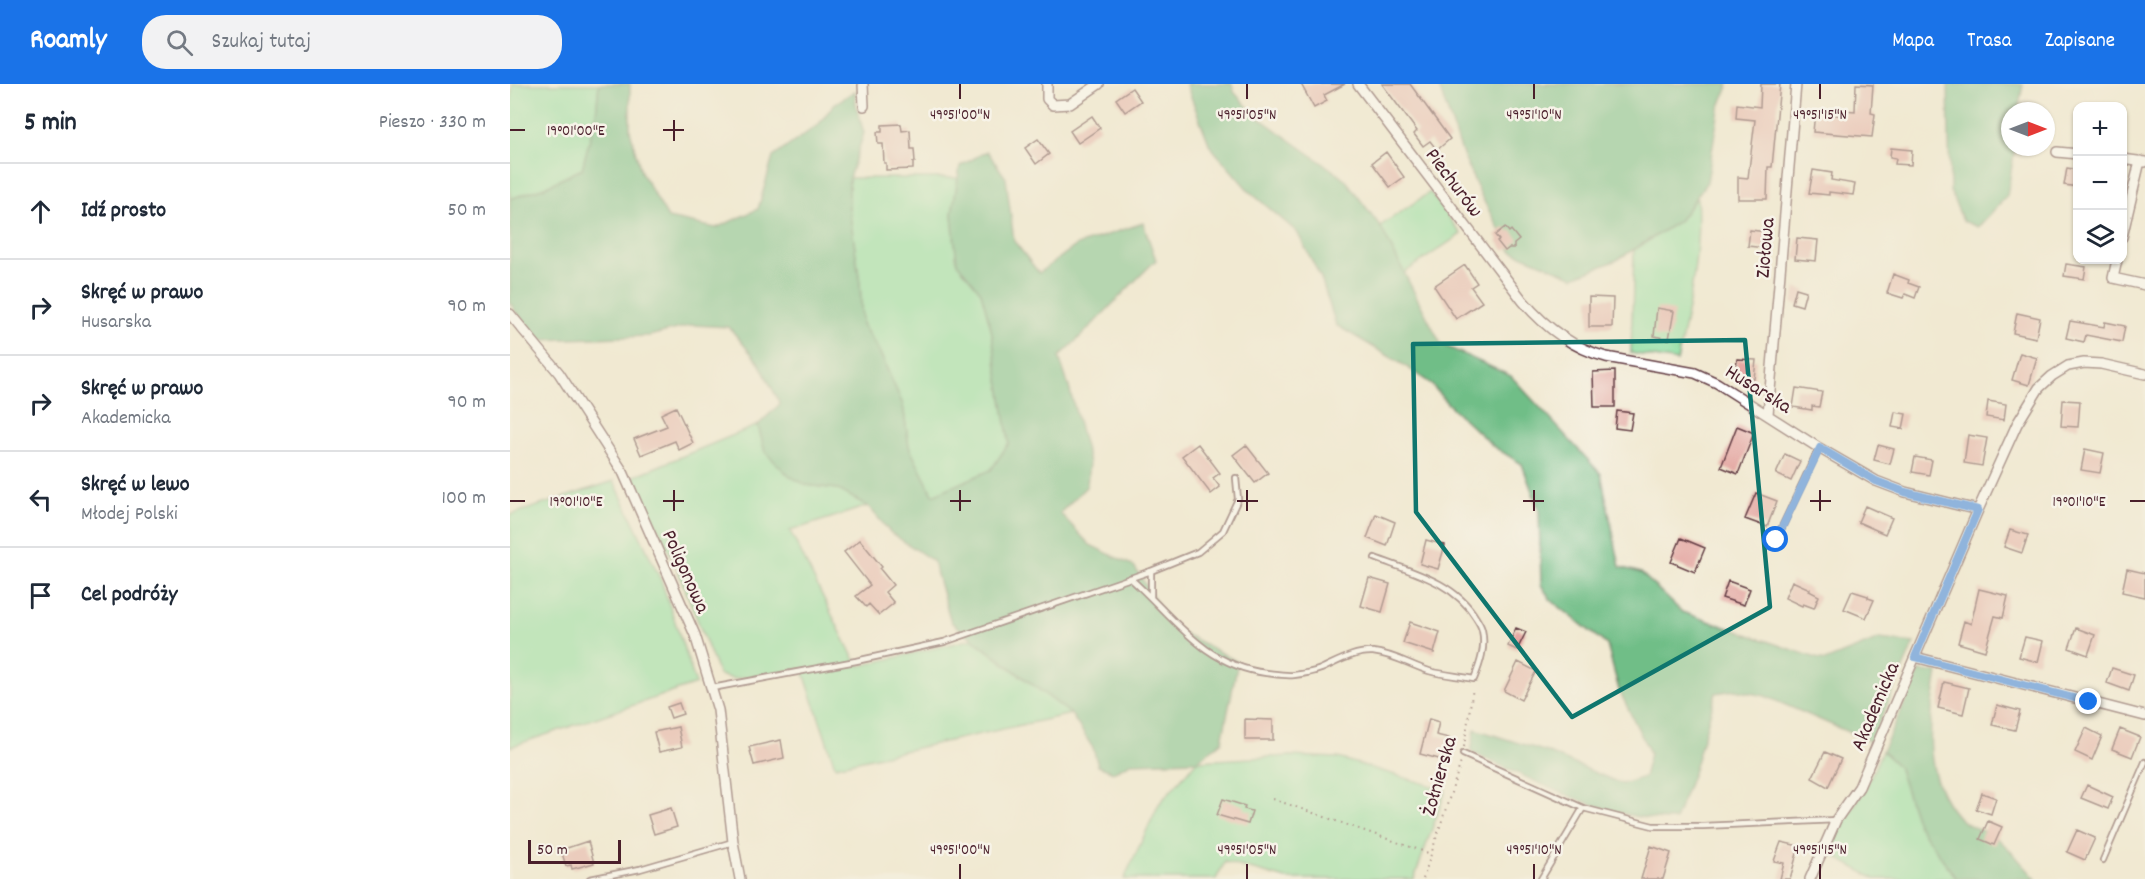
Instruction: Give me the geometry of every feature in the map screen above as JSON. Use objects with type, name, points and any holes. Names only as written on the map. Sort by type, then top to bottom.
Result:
[{"type":"street","points":[[863,84],[864,106]]},
{"type":"street","points":[[1047,84],[1047,99],[1053,105],[1070,104],[1099,84]]},
{"type":"street","name":"Piechurów","points":[[1358,84],[1523,301]]},
{"type":"street","name":"Ziołowa","points":[[1768,414],[1796,84]]},
{"type":"street","points":[[2057,152],[2073,154]]},
{"type":"street","points":[[2127,160],[2142,161],[2127,218]]},
{"type":"street","points":[[2116,264],[2113,278],[2145,285]]},
{"type":"street","name":"Husarska","points":[[1523,301],[1546,325],[1580,348],[1605,357],[1695,373],[1717,383],[1820,448],[1886,485],[1978,510]]},
{"type":"street","name":"Poligonowa","points":[[510,314],[559,373],[623,472],[695,635],[718,710],[733,842],[740,879]]},
{"type":"street","name":"Akademicka","points":[[1810,879],[1836,820],[1859,787],[1978,510],[2022,415],[2039,388],[2068,366],[2084,363],[2101,364],[2145,374]]},
{"type":"street","points":[[1915,657],[2145,716]]},
{"type":"lane","points":[[1776,540],[1820,448]]},
{"type":"lane","points":[[712,688],[944,642],[1151,571],[1198,552],[1223,531],[1238,499],[1236,478]]},
{"type":"lane","points":[[1130,578],[1151,597],[1176,626],[1206,651],[1232,665],[1291,675],[1318,670],[1353,655],[1370,652],[1387,654],[1430,671],[1474,679],[1483,656],[1482,629],[1468,605],[1456,593],[1438,582],[1375,558]]},
{"type":"lane","points":[[1151,571],[1151,597]]},
{"type":"lane","points":[[1463,754],[1583,808],[1653,826],[1836,820]]},
{"type":"lane","points":[[2103,860],[2145,762]]},
{"type":"lane","points":[[1540,879],[1583,808]]},
{"type":"lane","points":[[590,879],[640,868],[733,842]]},
{"type":"path","name":"Żołnierska","points":[[1423,879],[1463,754],[1474,679]]},
{"type":"path","points":[[1273,799],[1431,854]]},
{"type":"highlighted area","points":[[1745,340],[1770,607],[1572,717],[1416,512],[1413,344]]},
{"type":"green space","points":[[513,84],[599,84],[596,115],[582,169],[545,187],[510,199],[510,108]]},
{"type":"green space","points":[[599,84],[630,84],[630,130],[641,172],[668,218],[716,228],[758,209],[773,157],[819,124],[834,104],[855,91],[856,106],[864,133],[849,178],[849,208],[860,283],[862,324],[879,351],[903,405],[909,447],[933,495],[991,470],[1009,443],[991,328],[981,292],[957,263],[952,214],[960,166],[987,151],[1006,178],[1014,241],[1039,273],[1077,245],[1143,223],[1156,260],[1059,357],[1089,462],[1087,486],[1060,513],[1090,545],[1134,566],[1172,627],[1238,662],[1222,741],[1197,761],[1131,763],[1113,772],[1098,766],[1093,748],[1071,714],[951,622],[933,561],[891,533],[868,506],[837,489],[806,485],[789,476],[765,452],[758,425],[780,404],[759,363],[729,327],[693,325],[649,336],[541,340],[515,311],[510,302],[510,199],[545,187],[582,169],[596,115]]},
{"type":"green space","points":[[1186,84],[1232,84],[1234,92],[1255,115],[1345,179],[1380,226],[1441,344],[1511,376],[1601,474],[1620,567],[1641,573],[1682,612],[1825,661],[1879,639],[1914,643],[1871,742],[1765,696],[1735,690],[1716,693],[1694,770],[1675,820],[1623,814],[1597,806],[1545,786],[1471,752],[1475,729],[1544,751],[1622,784],[1644,777],[1650,753],[1619,690],[1607,645],[1551,600],[1541,585],[1539,510],[1522,464],[1494,447],[1447,403],[1430,383],[1336,325],[1321,278],[1297,232],[1249,191],[1210,146]]},
{"type":"green space","points":[[1438,84],[1729,84],[1719,109],[1707,182],[1679,221],[1617,260],[1574,277],[1511,251],[1481,196],[1463,155]]},
{"type":"green space","points":[[1948,84],[2023,84],[2020,102],[2001,102],[2001,156],[2014,156],[2007,196],[1978,227],[1963,221],[1950,191]]},
{"type":"green space","points":[[849,178],[958,178],[952,214],[957,263],[981,292],[991,328],[1009,443],[991,470],[933,495],[909,447],[903,405],[879,351],[862,324],[860,283],[849,208]]},
{"type":"green space","points":[[1430,192],[1461,234],[1404,273],[1380,226]]},
{"type":"green space","points":[[1697,197],[1696,259],[1677,361],[1631,353],[1634,250],[1679,221]]},
{"type":"green space","points":[[758,425],[765,452],[806,485],[837,489],[868,506],[790,531],[853,657],[860,666],[972,639],[1071,714],[835,766],[801,669],[734,679],[719,675],[676,566],[632,477]]},
{"type":"green space","points":[[614,481],[661,580],[696,684],[510,747],[510,515]]},
{"type":"green space","points":[[1920,671],[1938,673],[1932,711],[1931,748],[1933,767],[1946,801],[1962,821],[1998,839],[2036,879],[1957,879],[1917,824],[1898,766],[1882,751]]},
{"type":"green space","points":[[1882,751],[1898,766],[1917,824],[1957,879],[1875,879],[1828,853],[1842,824],[1864,791]]},
{"type":"green space","points":[[1290,756],[1338,758],[1446,790],[1414,879],[1286,879],[1225,862],[1216,879],[1124,879],[1159,804],[1197,761]]},
{"type":"building","points":[[1301,84],[1345,84],[1324,95],[1327,101],[1314,108]]},
{"type":"building","points":[[1382,84],[1410,84],[1450,139],[1437,150],[1430,141],[1423,146],[1414,134],[1417,131]]},
{"type":"building","points":[[1761,84],[1780,84],[1772,167],[1768,167],[1767,199],[1738,199],[1738,177],[1748,178],[1755,120],[1736,118],[1737,104],[1760,107]]},
{"type":"building","points":[[1856,84],[1873,85],[1871,113],[1875,114],[1872,137],[1813,132],[1815,112],[1843,116],[1843,110],[1855,111]]},
{"type":"building","points":[[1132,88],[1141,101],[1125,112],[1116,99]]},
{"type":"building","points":[[1092,116],[1100,128],[1078,143],[1070,131]]},
{"type":"building","points":[[901,124],[902,131],[910,130],[911,149],[914,149],[915,162],[913,162],[913,169],[886,170],[883,144],[878,144],[877,132],[882,132],[882,125]]},
{"type":"building","points":[[1038,139],[1049,154],[1036,164],[1025,148]]},
{"type":"building","points":[[1891,148],[1912,150],[1911,165],[1895,164],[1896,158],[1890,157]]},
{"type":"building","points":[[1386,152],[1404,177],[1390,187],[1372,163]]},
{"type":"building","points":[[2067,168],[2073,169],[2073,186],[2064,185]]},
{"type":"building","points":[[1813,170],[1832,173],[1831,180],[1855,184],[1853,195],[1829,192],[1829,195],[1809,193]]},
{"type":"building","points":[[1505,227],[1509,232],[1511,230],[1519,240],[1514,244],[1514,248],[1505,251],[1495,235]]},
{"type":"building","points":[[1750,230],[1767,232],[1765,248],[1748,246]]},
{"type":"building","points":[[1797,238],[1818,240],[1816,261],[1795,259]]},
{"type":"building","points":[[2066,264],[2086,267],[2084,279],[2064,276]]},
{"type":"building","points":[[1465,265],[1477,283],[1471,287],[1482,302],[1456,319],[1434,286]]},
{"type":"building","points":[[1893,274],[1919,287],[1915,298],[1905,294],[1903,298],[1887,293]]},
{"type":"building","points":[[1796,288],[1806,291],[1802,306],[1792,303]]},
{"type":"building","points":[[1589,297],[1613,298],[1612,327],[1589,327]]},
{"type":"building","points":[[1657,308],[1674,311],[1669,339],[1654,336]]},
{"type":"building","points":[[2017,313],[2040,318],[2036,338],[2013,333]]},
{"type":"building","points":[[2070,321],[2104,327],[2105,322],[2125,326],[2122,342],[2086,335],[2084,342],[2066,338]]},
{"type":"building","points":[[2020,353],[2037,358],[2029,385],[2012,380]]},
{"type":"building","points":[[1737,359],[1756,360],[1754,379],[1735,377]]},
{"type":"building","points":[[1615,371],[1615,407],[1594,407],[1593,372]]},
{"type":"building","points":[[1796,388],[1822,392],[1819,407],[1812,406],[1812,410],[1793,407]]},
{"type":"building","points":[[2063,400],[2080,401],[2078,427],[2061,426]]},
{"type":"building","points":[[1988,401],[2006,404],[2004,420],[1986,417]]},
{"type":"building","points":[[676,407],[693,443],[679,450],[675,441],[641,455],[634,439],[667,426],[661,414]]},
{"type":"building","points":[[1617,411],[1633,413],[1630,430],[1615,428]]},
{"type":"building","points":[[1895,412],[1906,414],[1903,429],[1892,427]]},
{"type":"building","points":[[1737,426],[1754,433],[1738,474],[1721,467]]},
{"type":"building","points":[[1968,435],[1987,438],[1982,466],[1964,463]]},
{"type":"building","points":[[1198,444],[1220,473],[1213,478],[1220,487],[1211,494],[1182,456]]},
{"type":"building","points":[[1246,445],[1268,473],[1255,483],[1233,455]]},
{"type":"building","points":[[1878,445],[1894,449],[1890,464],[1874,460]]},
{"type":"building","points":[[2085,449],[2104,453],[2100,473],[2081,470]]},
{"type":"building","points":[[1785,454],[1800,461],[1791,481],[1776,474]]},
{"type":"building","points":[[1915,457],[1932,460],[1929,475],[1912,472]]},
{"type":"building","points":[[1756,493],[1777,501],[1767,527],[1745,519]]},
{"type":"building","points":[[1865,506],[1892,518],[1885,534],[1858,522]]},
{"type":"building","points":[[1376,514],[1395,522],[1387,546],[1367,538]]},
{"type":"building","points":[[2010,530],[2028,535],[2022,553],[2004,547]]},
{"type":"building","points":[[1681,538],[1705,548],[1695,572],[1671,562]]},
{"type":"building","points":[[860,540],[893,585],[885,592],[894,603],[879,615],[869,604],[866,607],[856,596],[870,585],[844,552]]},
{"type":"building","points":[[1426,540],[1445,545],[1438,569],[1420,564]]},
{"type":"building","points":[[2127,569],[2145,573],[2145,597],[2122,592]]},
{"type":"building","points":[[1369,578],[1390,584],[1382,612],[1361,606]]},
{"type":"building","points":[[1728,581],[1750,589],[1744,605],[1722,598]]},
{"type":"building","points":[[1792,581],[1819,596],[1814,608],[1803,604],[1802,606],[1785,598]]},
{"type":"building","points":[[1979,589],[2008,596],[2003,618],[1995,616],[1985,651],[1958,643],[1964,621],[1971,624]]},
{"type":"building","points":[[1852,591],[1874,600],[1866,618],[1844,609]]},
{"type":"building","points":[[1410,622],[1440,632],[1434,653],[1403,643]]},
{"type":"building","points":[[1516,628],[1526,632],[1517,650],[1508,646]]},
{"type":"building","points":[[2076,628],[2095,635],[2088,655],[2069,648]]},
{"type":"building","points":[[2025,637],[2043,641],[2038,662],[2019,657]]},
{"type":"building","points":[[1518,662],[1536,671],[1521,700],[1504,691]]},
{"type":"building","points":[[2112,668],[2134,675],[2129,691],[2107,683]]},
{"type":"building","points":[[1944,682],[1969,688],[1963,714],[1938,708]]},
{"type":"building","points":[[679,703],[683,714],[671,718],[667,707]]},
{"type":"building","points":[[1997,705],[2020,711],[2015,730],[1992,725]]},
{"type":"building","points":[[1245,719],[1273,720],[1273,740],[1245,740]]},
{"type":"building","points":[[1429,719],[1439,722],[1436,735],[1449,738],[1443,760],[1420,754]]},
{"type":"building","points":[[678,727],[682,747],[659,752],[654,732]]},
{"type":"building","points":[[2086,728],[2102,736],[2092,760],[2075,752]]},
{"type":"building","points":[[2120,729],[2140,737],[2132,757],[2112,749]]},
{"type":"building","points":[[781,740],[784,758],[754,765],[749,747]]},
{"type":"building","points":[[1825,752],[1841,759],[1828,787],[1812,778]]},
{"type":"building","points":[[2087,785],[2113,797],[2108,809],[2081,798]]},
{"type":"building","points":[[1982,793],[1996,798],[1991,814],[1976,809]]},
{"type":"building","points":[[1223,799],[1245,806],[1244,809],[1252,811],[1248,824],[1217,815]]},
{"type":"building","points":[[671,808],[677,827],[654,834],[648,815]]},
{"type":"building","points":[[1988,821],[2002,827],[1994,845],[1980,839]]},
{"type":"building","points":[[2077,830],[2095,838],[2085,860],[2067,852]]},
{"type":"building","points":[[588,841],[594,863],[572,869],[571,865],[566,866],[561,850]]},
{"type":"building","points":[[1781,842],[1799,846],[1790,879],[1780,879],[1784,863],[1774,861]]},
{"type":"building","points":[[1651,846],[1671,853],[1663,879],[1641,879]]},
{"type":"route","points":[[1776,540],[1820,448],[1876,481],[1905,492],[1978,510],[1915,657],[2089,702]]}]
